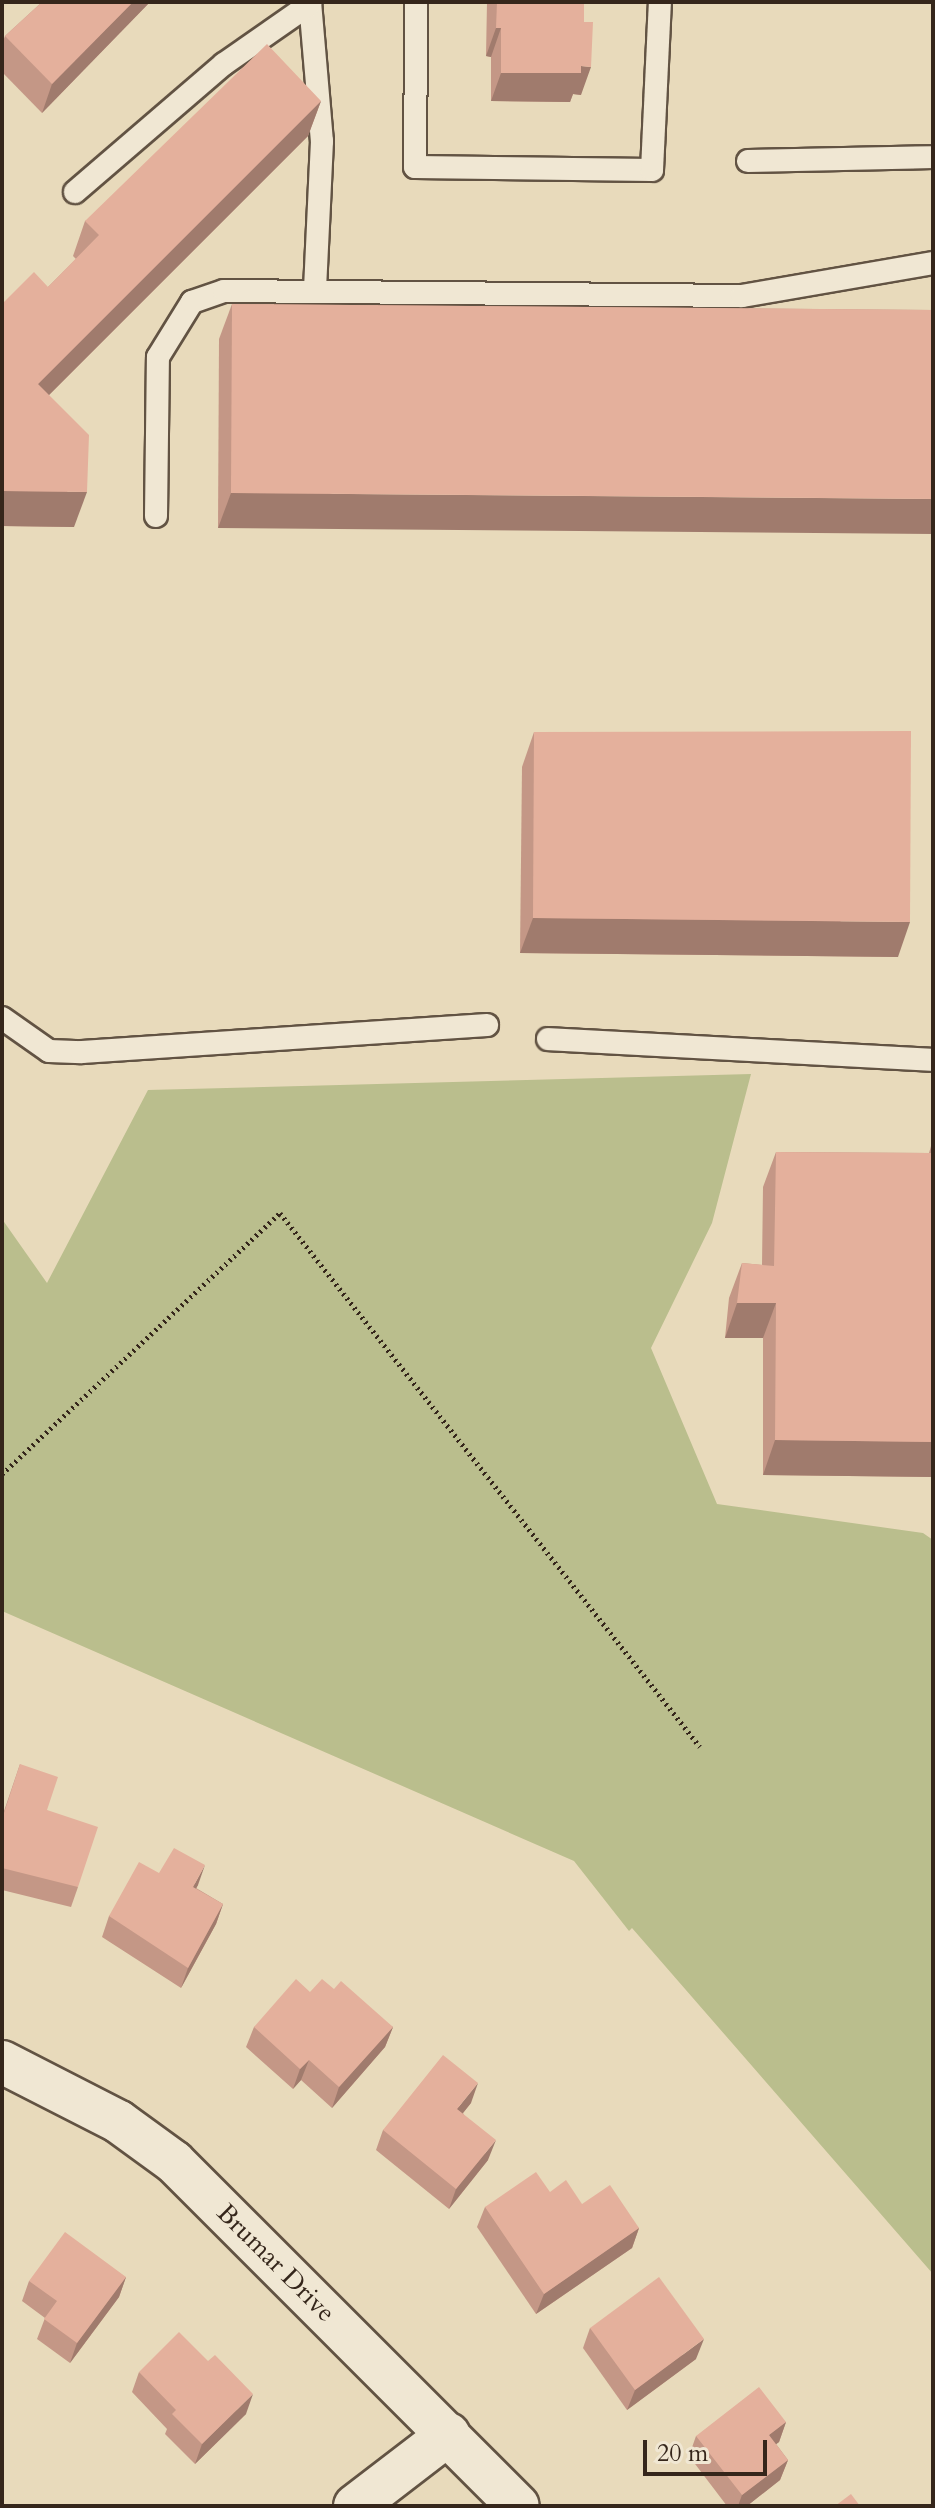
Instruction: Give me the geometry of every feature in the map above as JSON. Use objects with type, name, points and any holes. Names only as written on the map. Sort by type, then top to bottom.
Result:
[{"type":"street","name":"Brumar Drive","points":[[2,2062],[119,2122],[174,2162],[518,2506]]},
{"type":"street","points":[[355,2506],[449,2434]]},
{"type":"lane","points":[[416,2],[415,167],[652,170],[660,2]]},
{"type":"lane","points":[[75,192],[224,64],[310,3]]},
{"type":"lane","points":[[310,3],[322,141],[315,292]]},
{"type":"lane","points":[[748,161],[933,157]]},
{"type":"lane","points":[[156,516],[158,357],[174,326],[192,302],[224,291],[742,296],[933,263]]},
{"type":"lane","points":[[2,1018],[49,1051],[82,1052],[487,1025]]},
{"type":"lane","points":[[548,1039],[933,1060]]},
{"type":"path","points":[[2,1474],[280,1213],[700,1747]]},
{"type":"green space","points":[[751,1074],[712,1223],[651,1348],[717,1504],[923,1533],[933,1540],[933,2274],[632,1928],[629,1931],[574,1861],[2,1611],[2,1219],[47,1283],[148,1090]]},
{"type":"building","points":[[42,2],[133,2],[52,84],[5,36]]},
{"type":"building","points":[[497,2],[584,2],[584,22],[593,22],[591,67],[581,66],[581,73],[501,73],[501,28],[496,28]]},
{"type":"building","points":[[267,44],[321,101],[38,384],[89,435],[87,492],[2,491],[2,304],[34,272],[48,287],[99,235],[85,221]]},
{"type":"building","points":[[232,304],[933,310],[933,499],[231,493]]},
{"type":"building","points":[[911,731],[910,922],[533,918],[534,732]]},
{"type":"building","points":[[776,1152],[933,1153],[933,1442],[775,1440],[776,1303],[737,1303],[742,1263],[774,1266]]},
{"type":"building","points":[[20,1764],[58,1777],[47,1810],[98,1827],[78,1887],[2,1868],[2,1819]]},
{"type":"building","points":[[174,1848],[205,1865],[193,1887],[223,1904],[188,1968],[109,1916],[139,1862],[159,1873]]},
{"type":"building","points":[[296,1979],[310,1992],[322,1979],[334,1989],[341,1981],[393,2027],[339,2087],[309,2060],[300,2069],[254,2027]]},
{"type":"building","points":[[443,2055],[478,2083],[457,2109],[496,2140],[456,2189],[383,2130]]},
{"type":"building","points":[[536,2172],[550,2192],[566,2180],[582,2204],[610,2185],[639,2228],[544,2294],[485,2207]]},
{"type":"building","points":[[65,2232],[126,2277],[77,2343],[44,2319],[57,2301],[29,2281]]},
{"type":"building","points":[[659,2277],[704,2339],[635,2390],[590,2328]]},
{"type":"building","points":[[179,2332],[208,2361],[215,2355],[253,2394],[202,2444],[172,2414],[176,2410],[139,2372]]},
{"type":"building","points":[[759,2387],[786,2422],[769,2435],[788,2460],[742,2495],[696,2436]]},
{"type":"building","points":[[851,2494],[860,2506],[835,2506]]}]
